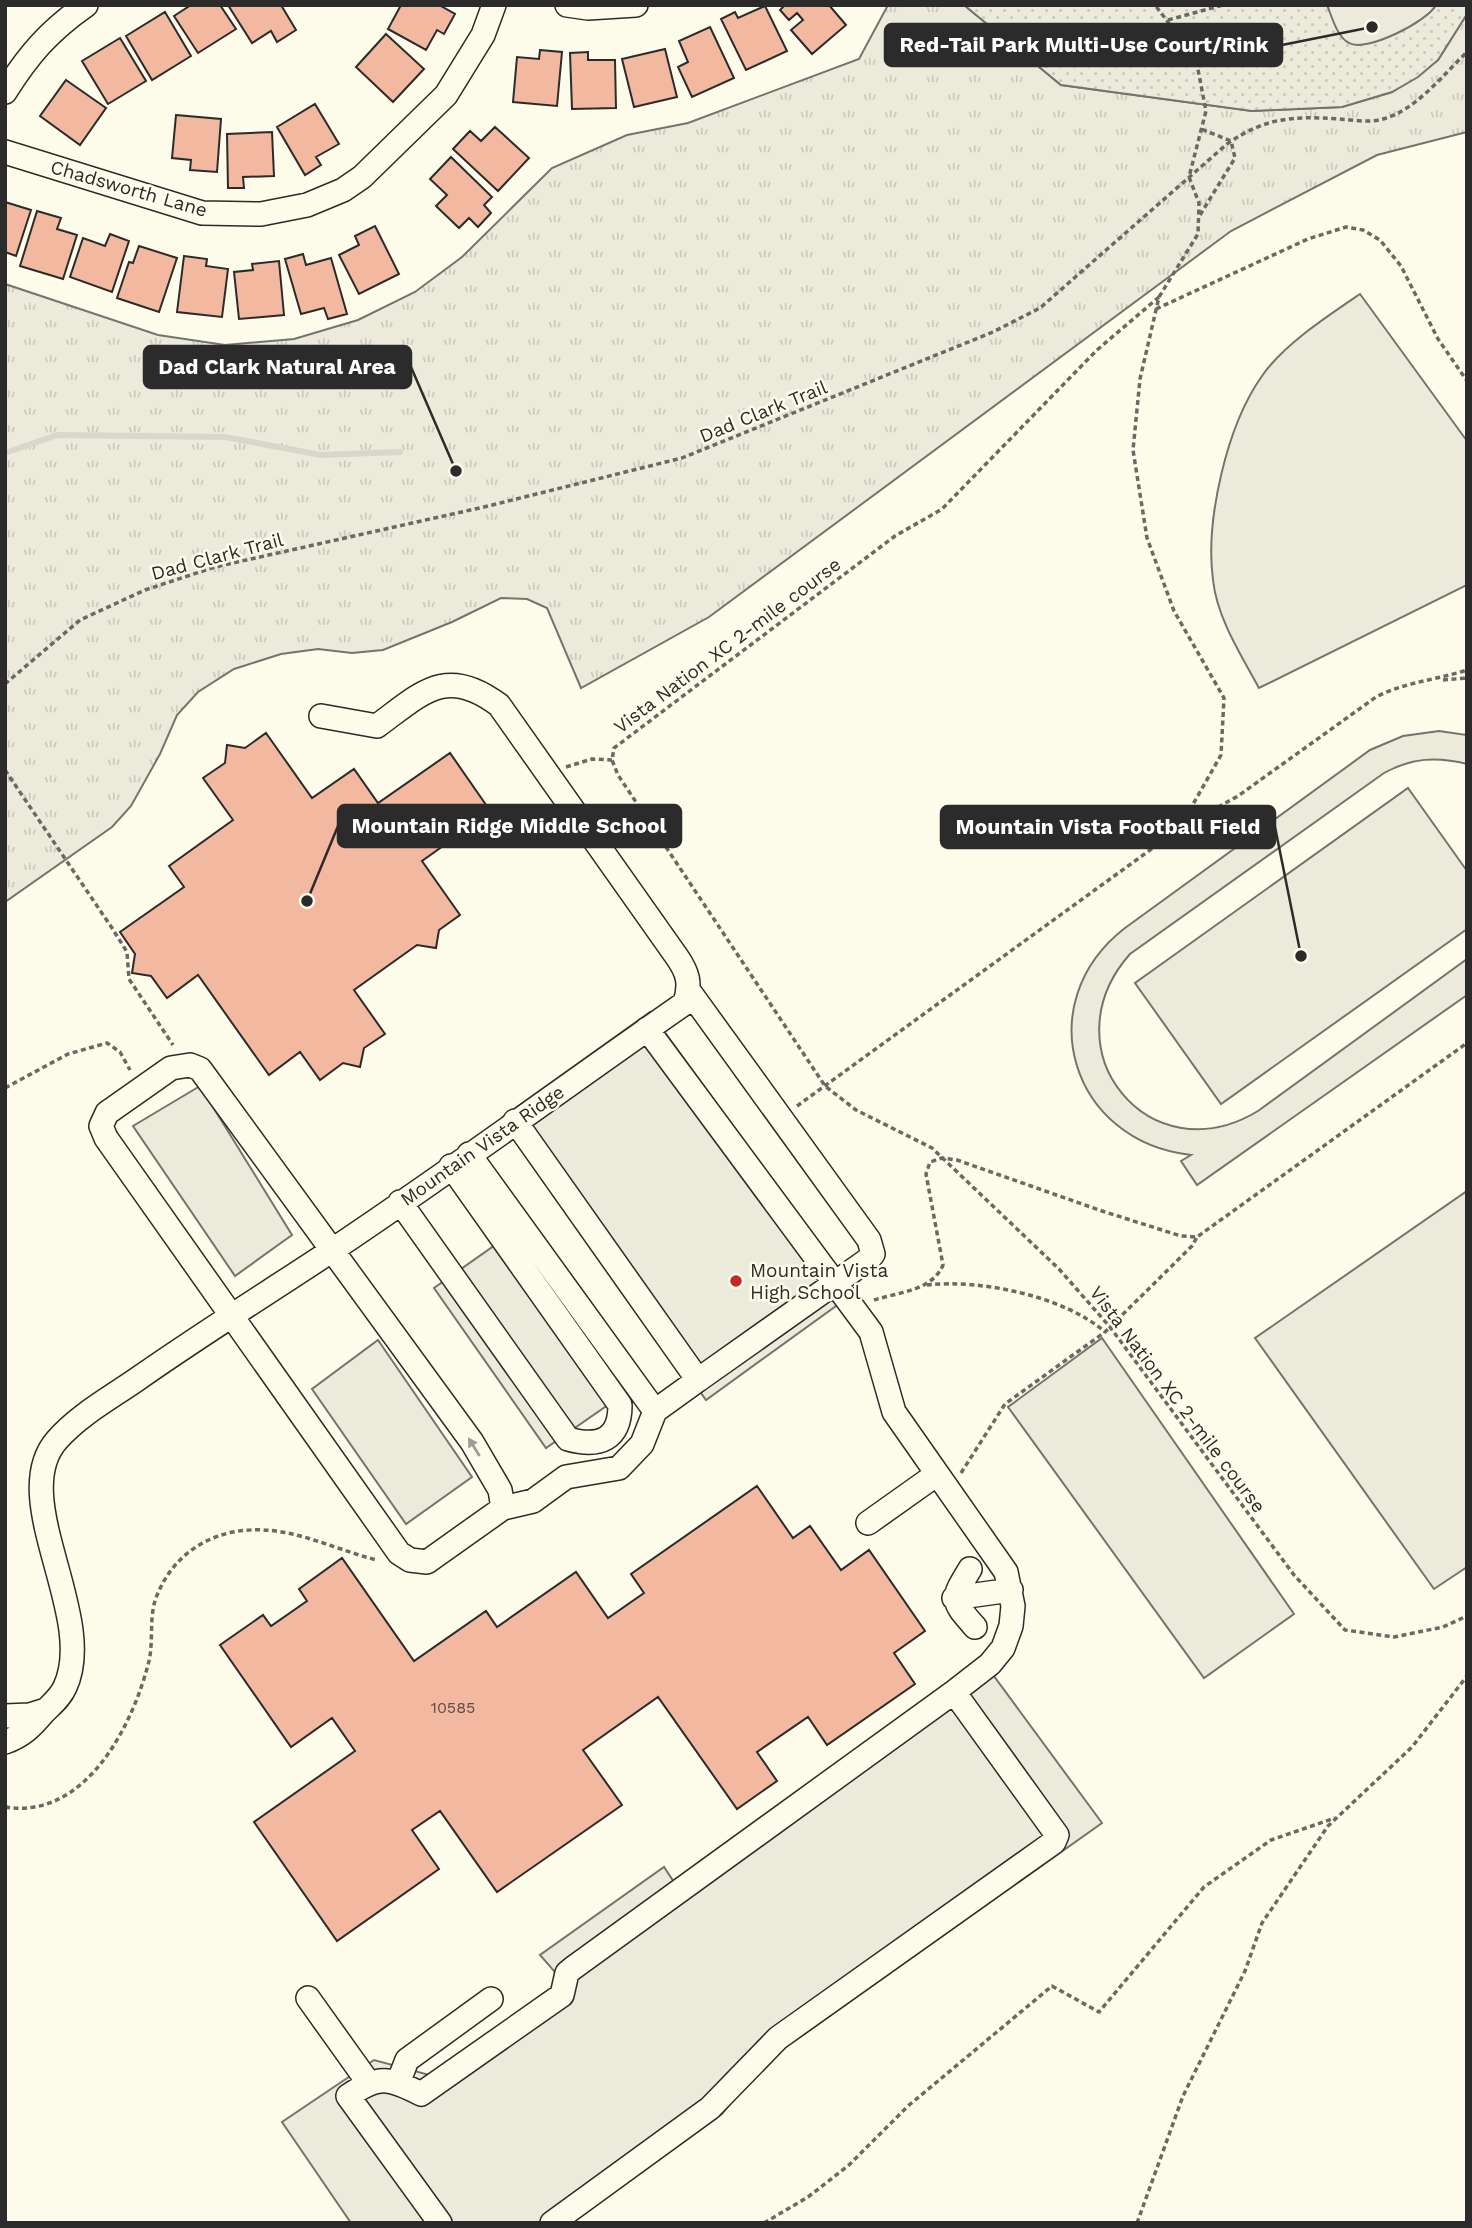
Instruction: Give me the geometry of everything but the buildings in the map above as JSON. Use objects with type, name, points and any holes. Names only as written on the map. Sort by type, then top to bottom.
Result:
[{"type":"street","points":[[5,92],[30,53],[58,24],[86,5]]},
{"type":"street","name":"Chadsworth Lane","points":[[5,152],[202,213],[261,214],[307,205],[343,190],[362,177],[446,95],[473,52],[494,5]]},
{"type":"street","points":[[567,5],[588,8],[636,5]]},
{"type":"street","points":[[321,716],[377,726],[426,690],[442,684],[472,687],[499,705],[677,957],[688,975],[689,991],[782,1117],[872,1247],[869,1259],[655,1411],[642,1444],[619,1468],[566,1476],[533,1501],[503,1508],[427,1562],[410,1560],[398,1553],[229,1315],[101,1126],[107,1113],[171,1068],[190,1065],[200,1069],[472,1442],[500,1490],[503,1508]]},
{"type":"street","name":"Mountain Vista Ridge","points":[[5,1742],[18,1738],[31,1728],[60,1698],[67,1684],[72,1648],[67,1600],[52,1556],[42,1496],[44,1468],[55,1442],[77,1421],[229,1315],[331,1251],[685,1003],[689,991]]},
{"type":"street","points":[[440,2223],[348,2096],[368,2082],[383,2079],[398,2082],[421,2094],[562,1995],[567,1973],[573,1968],[990,1664],[1003,1648],[1011,1626],[1011,1590],[1006,1572],[894,1412],[871,1332],[837,1282],[648,1029]]},
{"type":"street","points":[[515,1121],[698,1380]]},
{"type":"street","points":[[400,1202],[568,1439],[587,1444],[609,1437],[620,1423],[620,1405],[460,1160]]},
{"type":"street","points":[[460,1160],[655,1411]]},
{"type":"street","points":[[868,1523],[941,1481]]},
{"type":"street","points":[[970,1569],[954,1598],[955,1604],[975,1627]]},
{"type":"street","points":[[954,1598],[1011,1590]]},
{"type":"street","points":[[552,2223],[710,2108],[778,2038],[1055,1842],[1057,1835],[954,1692]]},
{"type":"street","points":[[5,1716],[30,1715],[46,1710]]},
{"type":"street","points":[[308,1998],[368,2082]]},
{"type":"street","points":[[398,2082],[407,2060],[491,1999]]},
{"type":"path","points":[[1155,5],[1196,59],[1206,111],[1189,177],[1199,203],[1198,234],[1159,297],[1140,379],[1133,450],[1147,538],[1174,611],[1224,698],[1221,755],[1179,829]]},
{"type":"path","points":[[1168,20],[1223,5]]},
{"type":"path","name":"Dad Clark Trail","points":[[5,684],[80,620],[145,590],[215,567],[484,507],[682,458],[993,332],[1040,308],[1231,141],[1261,123],[1279,118],[1383,119],[1403,110],[1467,52]]},
{"type":"path","points":[[1199,217],[1236,158],[1231,141],[1201,129]]},
{"type":"path","points":[[1156,309],[1308,239],[1346,227],[1363,230],[1380,240],[1401,266],[1438,339],[1467,382]]},
{"type":"path","name":"Vista Nation XC 2-mile course","points":[[1159,297],[1097,350],[942,509],[895,536],[614,748],[612,760],[618,775],[825,1086],[856,1110],[932,1148],[1044,1253],[1110,1326],[1294,1575],[1345,1630],[1394,1637],[1443,1627],[1467,1616]]},
{"type":"path","points":[[1438,680],[1467,670]]},
{"type":"path","points":[[782,1117],[1179,829],[1238,796],[1376,697],[1397,686],[1467,678]]},
{"type":"path","points":[[550,776],[577,762],[592,759],[612,760]]},
{"type":"path","points":[[5,770],[78,874],[127,952],[129,979],[173,1043],[171,1068]]},
{"type":"path","points":[[5,1088],[68,1054],[107,1043],[120,1052],[141,1089]]},
{"type":"path","points":[[941,1481],[960,1474],[1005,1404],[1105,1332],[1192,1246],[1196,1237],[1467,1043]]},
{"type":"path","points":[[925,1286],[938,1277],[943,1265],[926,1174],[930,1162],[942,1158],[957,1160],[1159,1229],[1196,1237]]},
{"type":"path","points":[[854,1306],[925,1286],[965,1284],[1037,1298],[1088,1317],[1105,1332]]},
{"type":"path","points":[[5,1807],[30,1807],[60,1798],[89,1776],[107,1755],[125,1728],[139,1696],[150,1657],[151,1624],[157,1594],[171,1570],[190,1549],[209,1538],[235,1531],[287,1531],[386,1563]]},
{"type":"path","points":[[1137,2223],[1183,2096],[1245,1972],[1262,1923],[1300,1863],[1335,1818],[1412,1747],[1467,1676]]},
{"type":"path","points":[[764,2223],[808,2197],[849,2165],[908,2106],[1052,1986],[1099,2012],[1204,1888],[1271,1840],[1335,1818]]},
{"type":"green space","points":[[888,5],[964,5],[1061,85],[1252,111],[1342,107],[1392,92],[1438,60],[1467,14],[1467,132],[1377,155],[1231,231],[709,617],[581,688],[547,608],[527,599],[501,598],[452,622],[383,650],[352,653],[318,649],[281,654],[234,669],[198,692],[177,715],[160,754],[131,806],[112,827],[5,902],[5,284],[158,335],[225,345],[294,339],[358,320],[415,292],[462,257],[552,168],[627,135],[688,123],[859,59]]},
{"type":"green space","points":[[964,5],[1467,5],[1467,14],[1438,60],[1418,77],[1392,92],[1342,107],[1252,111],[1061,85]]},
{"type":"green space","points":[[1327,5],[1436,5],[1431,12],[1396,34],[1369,44],[1357,45],[1349,43],[1341,36]]},
{"type":"green space","points":[[1360,294],[1467,441],[1467,585],[1259,688],[1231,636],[1215,594],[1211,556],[1212,530],[1221,474],[1238,420],[1271,364],[1294,342]]},
{"type":"green space","points":[[1439,731],[1467,735],[1467,764],[1445,760],[1414,761],[1384,773],[1130,954],[1107,991],[1099,1028],[1105,1063],[1122,1093],[1147,1115],[1180,1128],[1218,1127],[1258,1111],[1467,959],[1467,995],[1197,1185],[1181,1161],[1191,1155],[1150,1145],[1116,1125],[1092,1097],[1077,1065],[1072,1029],[1078,993],[1095,959],[1125,928],[1370,750],[1403,736]]},
{"type":"green space","points":[[1408,788],[1467,871],[1467,929],[1221,1104],[1135,983]]},
{"type":"green space","points":[[1467,1191],[1467,1567],[1434,1589],[1255,1338]]},
{"type":"green space","points":[[522,1226],[635,1386],[546,1448],[434,1288]]},
{"type":"green space","points":[[1102,1338],[1294,1614],[1204,1678],[1008,1407]]},
{"type":"shaded area","points":[[650,1012],[854,1293],[706,1400],[503,1117]]},
{"type":"shaded area","points":[[200,1086],[292,1235],[235,1276],[133,1126]]},
{"type":"shaded area","points":[[378,1340],[472,1477],[406,1524],[312,1389]]},
{"type":"shaded area","points":[[988,1668],[1102,1823],[762,2064],[722,2114],[571,2223],[351,2223],[282,2122],[374,2060],[429,2075],[554,1988],[555,1972],[540,1955],[664,1867],[674,1882]]},
{"type":"waterway","points":[[5,453],[57,435],[225,437],[321,455],[400,452]]},
{"type":"place","name":"Red-Tail Park Multi-Use Court/Rink","points":[[1372,27]]},
{"type":"place","name":"Dad Clark Natural Area","points":[[456,471]]},
{"type":"place","name":"Mountain Ridge Middle School","points":[[307,901]]},
{"type":"place","name":"Mountain Vista Football Field","points":[[1301,956]]},
{"type":"place","name":"Mountain Vista High School","points":[[736,1281]]}]
